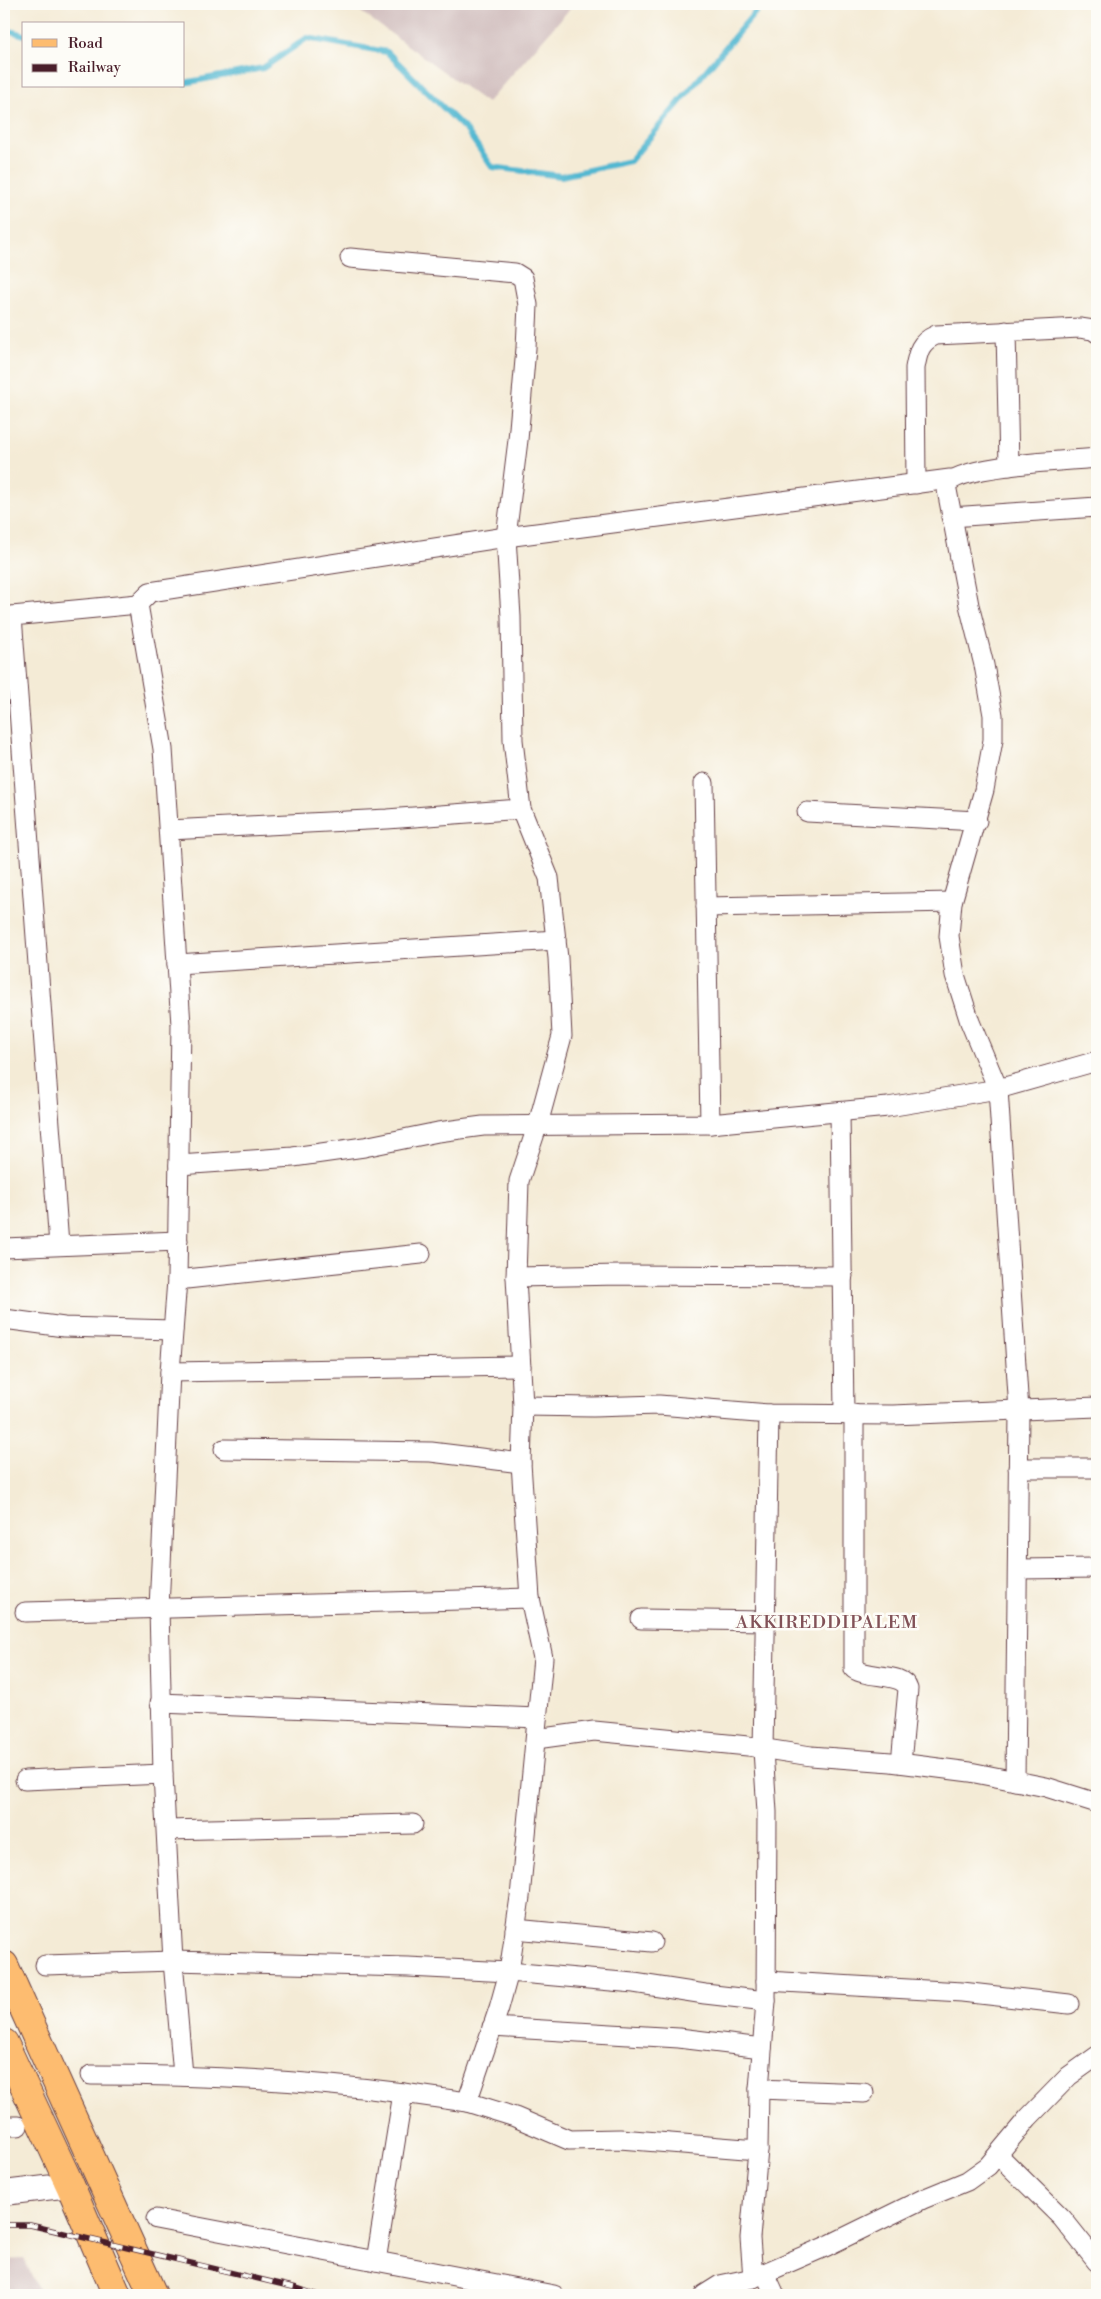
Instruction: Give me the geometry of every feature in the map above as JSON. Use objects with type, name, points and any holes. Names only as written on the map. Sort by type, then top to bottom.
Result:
[{"type":"main road","points":[[4,1965],[152,2295]]},
{"type":"main road","points":[[4,2043],[70,2185],[117,2295]]},
{"type":"street","points":[[350,258],[515,273],[523,278],[528,304],[518,440],[506,537],[511,617],[513,740],[521,809],[549,878],[556,940],[562,1036],[538,1124],[518,1181],[516,1278],[523,1406],[521,1463],[530,1598],[543,1658],[536,1739],[509,1972],[467,2102]]},
{"type":"street","points":[[916,484],[915,368],[918,352],[922,344],[936,335],[1080,328],[1094,330],[1097,333]]},
{"type":"street","points":[[1006,331],[1009,466]]},
{"type":"street","points":[[59,1245],[8,617],[138,604],[150,592],[506,537],[916,484],[950,479],[970,472],[1009,466],[1097,458]]},
{"type":"street","points":[[950,479],[946,485],[946,494],[984,664],[993,715],[993,740],[977,821],[952,902],[949,936],[954,974],[970,1022],[998,1089],[1019,1411],[1015,1781]]},
{"type":"street","points":[[951,517],[1097,507]]},
{"type":"street","points":[[138,604],[164,749],[181,1025],[177,1280],[170,1372],[159,1608],[163,1774],[173,1961],[183,2075]]},
{"type":"street","points":[[704,782],[710,1124]]},
{"type":"street","points":[[169,830],[387,819],[521,809]]},
{"type":"street","points":[[807,812],[977,821]]},
{"type":"street","points":[[706,907],[952,902]]},
{"type":"street","points":[[177,964],[556,940]]},
{"type":"street","points":[[179,1165],[292,1157],[364,1147],[463,1128],[538,1124],[710,1124],[888,1107],[998,1089],[1097,1061]]},
{"type":"street","points":[[840,1112],[854,1669],[861,1674],[900,1679],[906,1683],[908,1689],[900,1763]]},
{"type":"street","points":[[4,1248],[178,1241]]},
{"type":"street","points":[[177,1280],[421,1254]]},
{"type":"street","points":[[516,1278],[620,1275],[843,1276]]},
{"type":"street","points":[[4,1319],[64,1327],[173,1330]]},
{"type":"street","points":[[170,1372],[520,1366]]},
{"type":"street","points":[[523,1406],[594,1408],[659,1405],[769,1414],[1019,1411],[1097,1407]]},
{"type":"street","points":[[769,1414],[763,1750],[767,1812],[766,2001],[759,2089],[758,2150],[750,2238],[759,2275],[775,2295]]},
{"type":"street","points":[[224,1449],[431,1452],[521,1463]]},
{"type":"street","points":[[1018,1468],[1094,1468]]},
{"type":"street","points":[[1018,1569],[1097,1568]]},
{"type":"street","points":[[25,1612],[530,1598]]},
{"type":"street","points":[[642,1619],[765,1622]]},
{"type":"street","points":[[160,1703],[537,1718]]},
{"type":"street","points":[[536,1739],[594,1731],[672,1737],[811,1756],[900,1763],[970,1772],[1046,1787],[1097,1803]]},
{"type":"street","points":[[25,1780],[163,1774]]},
{"type":"street","points":[[167,1830],[413,1824]]},
{"type":"street","points":[[515,1930],[652,1942]]},
{"type":"street","points":[[45,1965],[173,1961],[389,1966],[509,1972],[634,1983],[766,2001]]},
{"type":"street","points":[[766,1980],[952,1991],[1069,2004]]},
{"type":"street","points":[[492,2027],[679,2038],[762,2048]]},
{"type":"street","points":[[704,2295],[720,2285],[759,2275],[967,2181],[988,2166],[1028,2118],[1069,2076],[1097,2056]]},
{"type":"street","points":[[91,2075],[183,2075],[284,2079],[467,2102],[515,2117],[569,2140],[620,2139],[758,2150]]},
{"type":"street","points":[[759,2089],[864,2093]]},
{"type":"street","points":[[376,2261],[403,2094]]},
{"type":"street","points":[[998,2155],[1062,2218],[1097,2262]]},
{"type":"street","points":[[4,2193],[70,2185]]},
{"type":"street","points":[[156,2219],[554,2295]]},
{"type":"shaded area","points":[[350,4],[574,4],[487,103]]},
{"type":"shaded area","points":[[24,2259],[41,2295],[4,2295],[4,2260]]},
{"type":"waterway","points":[[185,83],[263,68],[307,38],[387,52],[467,131],[492,167],[561,176],[630,161],[762,4]]},
{"type":"waterway","points":[[4,29],[22,34]]},
{"type":"railway","points":[[4,2225],[30,2225],[297,2288],[318,2295]]},
{"type":"district","name":"AKKIREDDIPALEM","points":[[827,1622]]}]
